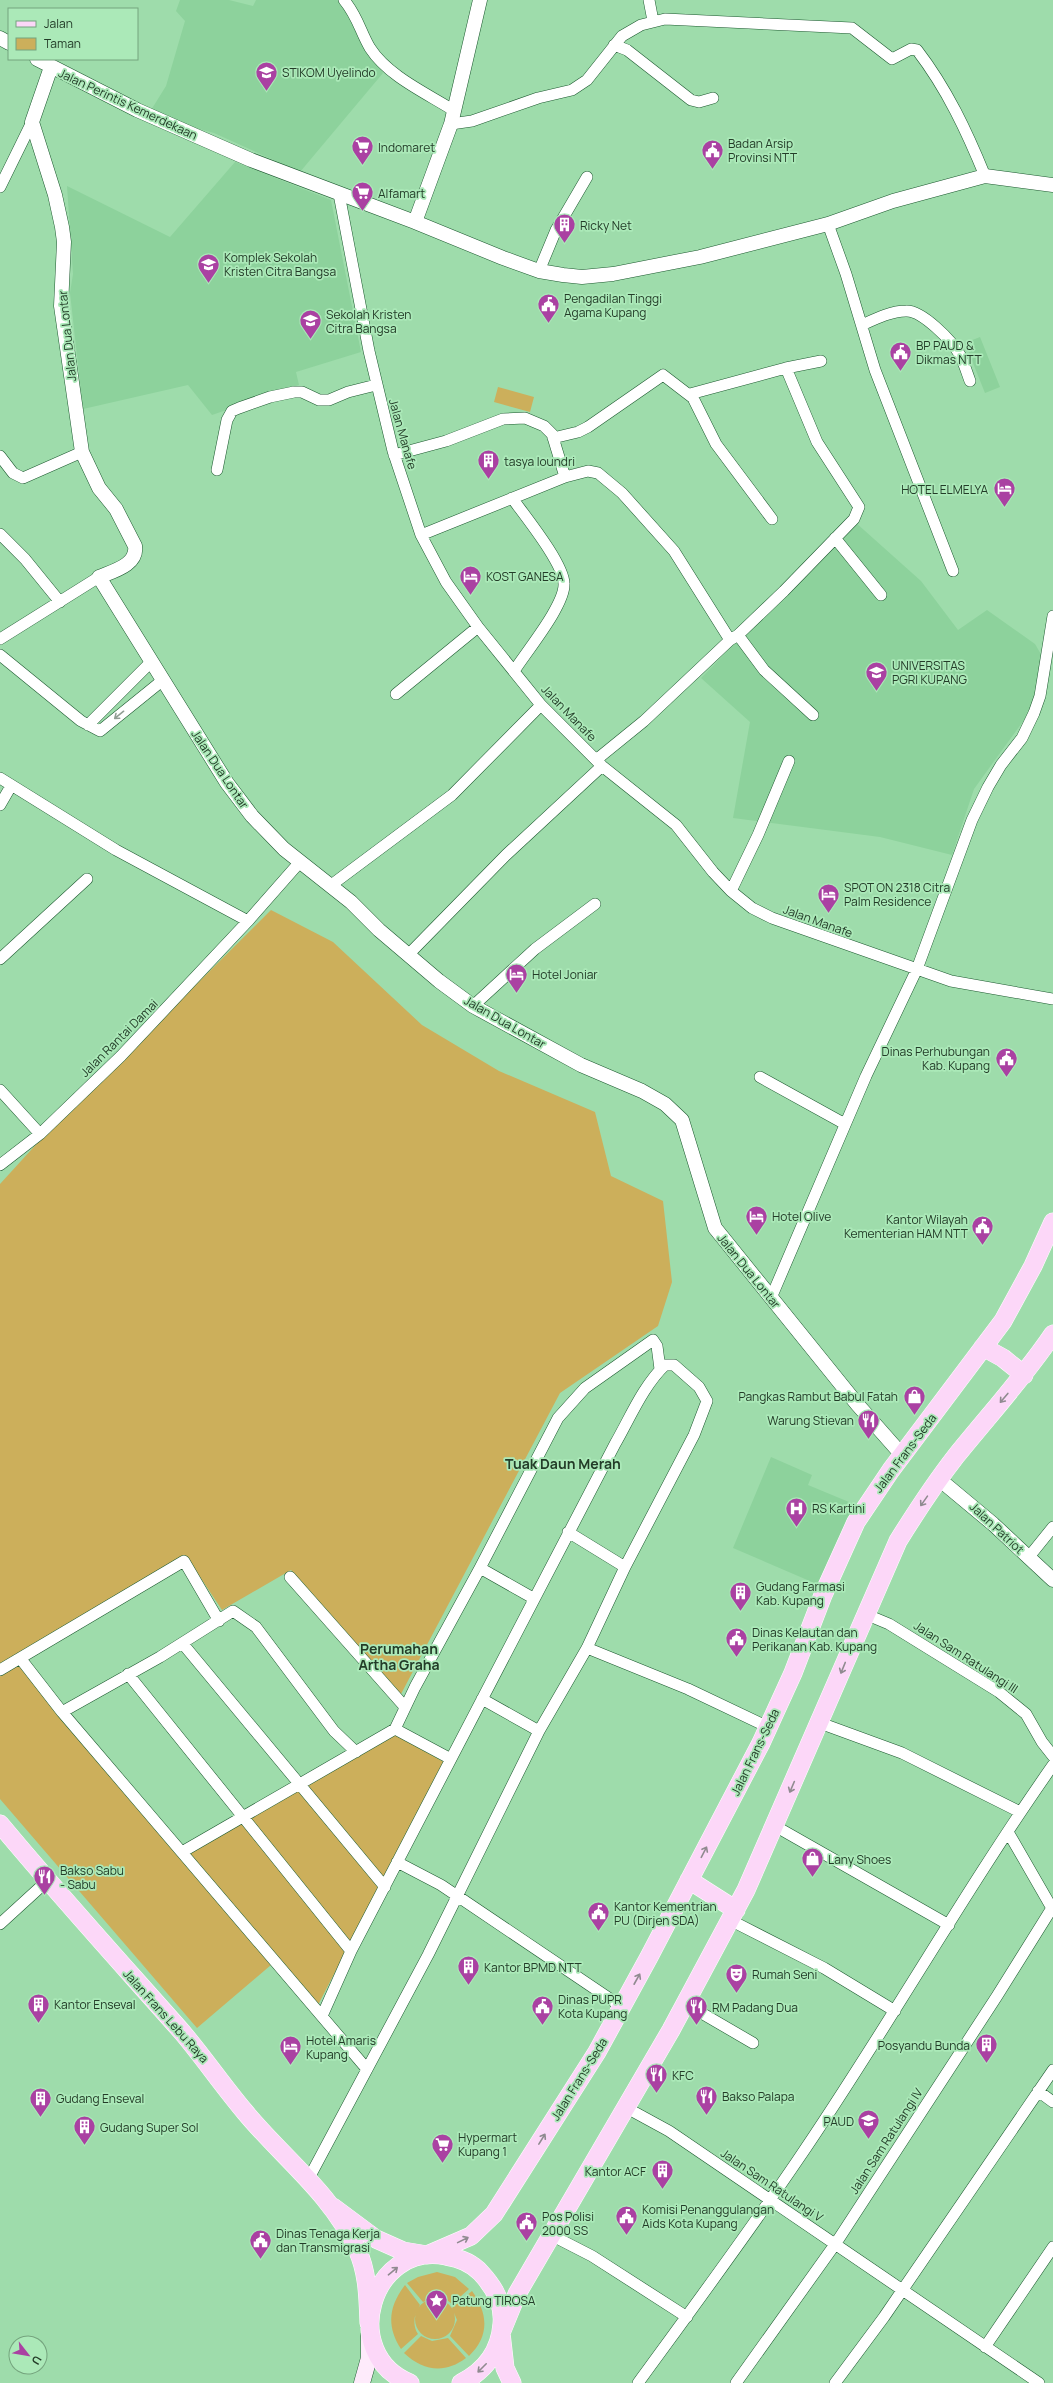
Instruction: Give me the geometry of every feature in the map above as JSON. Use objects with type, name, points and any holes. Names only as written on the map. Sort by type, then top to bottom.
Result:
[{"type":"main road","name":"Jalan Frans-Seda","points":[[369,2323],[374,2296],[390,2273],[401,2264],[427,2255],[471,2236],[494,2214],[577,2084],[622,2007],[768,1727],[793,1673],[823,1595],[856,1522],[867,1502],[1003,1321],[1033,1266],[1053,1222]]},
{"type":"main road","points":[[461,2383],[481,2370],[490,2359],[517,2294],[686,2004],[733,1915],[775,1826],[898,1541],[939,1479],[1024,1375],[1053,1334]]},
{"type":"main road","points":[[983,1347],[1003,1358],[1024,1375]]},
{"type":"main road","name":"Jalan Frans Lebu Raya","points":[[0,1824],[47,1881],[181,2032],[245,2112],[309,2178],[333,2207],[357,2249],[368,2281],[369,2323]]},
{"type":"main road","points":[[689,1880],[733,1915]]},
{"type":"main road","name":"Jalan Frans Lebu Raya","points":[[333,2207],[376,2239],[403,2251],[427,2255],[441,2255],[467,2262],[488,2280],[500,2305],[501,2333],[505,2368],[512,2383]]},
{"type":"main road","points":[[362,2383],[369,2358],[369,2323]]},
{"type":"main road","points":[[369,2323],[375,2350],[382,2362],[392,2372],[410,2383]]},
{"type":"street","points":[[344,0],[356,15],[370,48],[388,69],[452,117],[472,121],[530,100],[572,90],[587,80],[601,64],[614,45],[630,29],[653,21],[685,19],[846,28],[857,32],[892,59],[911,49],[917,50],[930,66],[967,129],[985,176],[1053,185]]},
{"type":"street","points":[[415,222],[452,117],[480,0]]},
{"type":"street","points":[[650,0],[653,21]]},
{"type":"street","points":[[614,45],[627,50],[691,100],[699,102],[713,98]]},
{"type":"street","name":"Jalan Perintis Kemerdekaan","points":[[39,60],[137,110],[339,194],[539,270],[582,277],[613,274],[700,257],[828,224],[893,202],[985,176]]},
{"type":"street","points":[[0,187],[32,122],[51,67]]},
{"type":"street","name":"Jalan Dua Lontar","points":[[0,639],[99,577],[132,560],[136,553],[135,546],[116,509],[99,488],[82,452],[62,306],[64,252],[62,227],[55,195],[32,122]]},
{"type":"street","points":[[539,270],[556,230],[587,177]]},
{"type":"street","name":"Jalan Manafe","points":[[339,194],[376,385],[394,455],[422,535],[446,582],[478,627],[540,705],[599,763],[676,826],[713,872],[752,908],[772,918],[951,981],[1053,999]]},
{"type":"street","points":[[828,224],[862,325],[875,370],[953,571]]},
{"type":"street","points":[[862,325],[893,313],[907,310],[914,312],[931,323],[953,346],[960,355],[970,381]]},
{"type":"street","points":[[690,394],[786,368],[821,361]]},
{"type":"street","points":[[409,954],[599,763],[734,638],[835,538],[857,514],[859,507],[817,442],[786,368]]},
{"type":"street","points":[[553,438],[578,432],[588,427],[663,375],[690,394],[716,444],[772,519]]},
{"type":"street","points":[[217,470],[227,420],[232,411],[270,397],[294,392],[302,392],[319,400],[329,400],[348,392],[376,385]]},
{"type":"street","points":[[394,455],[434,445],[504,419],[516,417],[535,421],[544,426],[553,438],[565,476]]},
{"type":"street","points":[[0,456],[13,473],[23,478],[82,452]]},
{"type":"street","points":[[422,535],[565,476],[588,471],[598,473],[612,482],[674,551],[734,638],[764,670],[813,715]]},
{"type":"street","points":[[512,498],[559,567],[565,586],[560,602],[514,671]]},
{"type":"street","points":[[0,534],[25,559],[60,602]]},
{"type":"street","points":[[835,538],[881,596]]},
{"type":"street","name":"Jalan Dua Lontar","points":[[99,577],[227,783],[252,816],[299,863],[351,902],[439,980],[474,1006],[581,1065],[642,1091],[676,1112],[682,1120],[715,1228],[771,1298],[902,1455]]},
{"type":"street","points":[[771,1298],[845,1124],[916,969],[972,820],[988,787],[1001,765],[1022,738],[1034,713],[1040,696],[1053,616]]},
{"type":"street","points":[[396,694],[478,627]]},
{"type":"street","points":[[0,655],[28,679],[88,725],[100,731],[163,680]]},
{"type":"street","points":[[88,725],[152,661]]},
{"type":"street","points":[[137,676],[149,691]]},
{"type":"street","points":[[330,886],[452,795],[540,705]]},
{"type":"street","points":[[732,891],[758,835],[789,761]]},
{"type":"street","points":[[0,778],[11,786],[55,810],[116,850],[248,921]]},
{"type":"street","points":[[0,805],[11,786]]},
{"type":"street","name":"Jalan Rantai Damai","points":[[0,1165],[40,1134],[122,1056],[248,921],[299,863]]},
{"type":"street","points":[[0,959],[87,879]]},
{"type":"street","points":[[474,1006],[535,950],[595,904]]},
{"type":"street","points":[[760,1077],[845,1124]]},
{"type":"street","points":[[0,1090],[40,1134]]},
{"type":"street","points":[[182,1852],[299,1783],[395,1729],[558,1418],[585,1388],[653,1340],[657,1346],[660,1370]]},
{"type":"street","points":[[309,2178],[456,1897],[539,1731],[587,1648],[625,1567],[694,1436],[706,1406],[704,1395],[699,1388],[674,1365],[665,1365],[660,1370],[642,1396],[615,1444],[533,1598],[351,1951],[322,2016]]},
{"type":"street","name":"Jalan Patriot","points":[[939,1479],[993,1524],[1053,1580]]},
{"type":"street","points":[[1028,1558],[1053,1527]]},
{"type":"street","points":[[568,1532],[625,1567]]},
{"type":"street","points":[[0,1670],[184,1561],[219,1621]]},
{"type":"street","points":[[480,1568],[533,1598]]},
{"type":"street","points":[[290,1577],[406,1707]]},
{"type":"street","points":[[62,1712],[182,1644],[233,1611],[256,1627],[334,1731],[356,1752]]},
{"type":"street","name":"Jalan Sam Ratulangi III","points":[[866,1614],[889,1624],[999,1692],[1026,1714],[1036,1729],[1042,1742],[1053,1756]]},
{"type":"street","points":[[182,1644],[385,1887]]},
{"type":"street","points":[[587,1648],[688,1689],[768,1727]]},
{"type":"street","points":[[20,1658],[62,1712],[366,2068]]},
{"type":"street","points":[[128,1674],[351,1951]]},
{"type":"street","points":[[482,1699],[539,1731]]},
{"type":"street","points":[[820,1723],[902,1753],[1020,1812]]},
{"type":"street","points":[[395,1729],[451,1759]]},
{"type":"street","points":[[643,2381],[797,2161],[895,2011],[1020,1812],[1053,1765]]},
{"type":"street","points":[[775,1826],[949,1925]]},
{"type":"street","points":[[1008,1832],[1052,1909]]},
{"type":"street","points":[[397,1862],[440,1884],[456,1897],[622,2007]]},
{"type":"street","points":[[0,1924],[47,1881]]},
{"type":"street","name":"Jalan Sam Ratulangi IV","points":[[736,2383],[836,2243],[1052,1909]]},
{"type":"street","points":[[733,1915],[895,2011]]},
{"type":"street","points":[[686,2004],[753,2043]]},
{"type":"street","points":[[836,2382],[902,2291],[1053,2070]]},
{"type":"street","points":[[1038,2091],[1053,2102]]},
{"type":"street","name":"Jalan Sam Ratulangi V","points":[[625,2107],[668,2131],[836,2243],[902,2291],[1039,2383]]},
{"type":"street","points":[[551,2235],[592,2256],[687,2317]]},
{"type":"street","points":[[985,2347],[1053,2247]]},
{"type":"shaded area","name":"STIKOM Uyelindo","points":[[180,0],[229,0],[253,6],[256,0],[342,0],[383,73],[300,172],[214,133],[148,115],[166,86],[185,21],[176,11]]},
{"type":"shaded area","name":"Komplek Sekolah Kristen Citra Bangsa","points":[[235,162],[331,200],[361,352],[296,372],[299,385],[212,415],[188,385],[83,409],[70,293],[73,274],[67,186],[170,237]]},
{"type":"shaded area","points":[[980,337],[1000,387],[985,393],[965,343]]},
{"type":"shaded area","name":"UNIVERSITAS PGRI KUPANG","points":[[855,522],[921,581],[958,630],[987,610],[1035,644],[1042,656],[1034,706],[974,789],[952,855],[880,837],[733,818],[750,722],[701,678]]},
{"type":"shaded area","name":"RS Kartini","points":[[771,1457],[812,1475],[808,1485],[861,1507],[826,1588],[733,1548]]},
{"type":"green space","points":[[498,387],[534,397],[530,412],[494,402]]},
{"type":"green space","points":[[271,910],[333,942],[422,1025],[499,1071],[595,1112],[611,1176],[663,1201],[672,1282],[658,1326],[560,1393],[401,1694],[291,1570],[222,1610],[186,1556],[0,1666],[0,1184],[42,1138]]},
{"type":"green space","points":[[18,1665],[271,1965],[197,2028],[0,1799],[0,1675]]},
{"type":"green space","points":[[394,1734],[444,1762],[318,2005],[188,1854]]},
{"type":"green space","points":[[437,2272],[455,2277],[469,2289],[452,2304],[442,2298],[431,2299],[423,2302],[407,2283],[418,2277]]},
{"type":"green space","points":[[405,2285],[420,2305],[414,2320],[418,2334],[401,2349],[393,2332],[391,2316],[396,2301]]},
{"type":"green space","points":[[472,2291],[484,2316],[484,2324],[481,2340],[469,2356],[450,2336],[457,2320],[452,2308]]},
{"type":"green space","points":[[431,2299],[439,2299],[446,2302],[452,2308],[455,2319],[452,2330],[446,2336],[439,2339],[431,2339],[424,2336],[418,2330],[415,2323],[415,2315],[418,2308],[424,2302]]},
{"type":"green space","points":[[421,2336],[432,2341],[448,2338],[466,2358],[458,2363],[442,2368],[426,2367],[419,2364],[404,2353]]},
{"type":"place","name":"STIKOM Uyelindo","points":[[266,92]]},
{"type":"place","name":"Indomaret","points":[[363,166]]},
{"type":"place","name":"Badan Arsip Provinsi NTT","points":[[713,170]]},
{"type":"place","name":"Alfamart","points":[[363,212]]},
{"type":"place","name":"Ricky Net","points":[[564,244]]},
{"type":"place","name":"Komplek Sekolah Kristen Citra Bangsa","points":[[209,284]]},
{"type":"place","name":"Pengadilan Tinggi Agama Kupang","points":[[548,324]]},
{"type":"place","name":"Sekolah Kristen Citra Bangsa","points":[[310,340]]},
{"type":"place","name":"BP PAUD & Dikmas NTT","points":[[901,372]]},
{"type":"place","name":"tasya loundri","points":[[489,480]]},
{"type":"place","name":"HOTEL ELMELYA","points":[[1004,508]]},
{"type":"place","name":"KOST GANESA","points":[[470,596]]},
{"type":"place","name":"UNIVERSITAS PGRI KUPANG","points":[[876,692]]},
{"type":"place","name":"SPOT ON 2318 Citra Palm Residence","points":[[829,914]]},
{"type":"place","name":"Hotel Joniar","points":[[516,994]]},
{"type":"place","name":"Dinas Perhubungan Kab. Kupang","points":[[1006,1078]]},
{"type":"place","name":"Hotel Olive","points":[[757,1236]]},
{"type":"place","name":"Kantor Wilayah Kementerian HAM NTT","points":[[983,1246]]},
{"type":"place","name":"Pangkas Rambut Babul Fatah","points":[[914,1416]]},
{"type":"place","name":"Warung Stievan","points":[[869,1440]]},
{"type":"place","name":"RS Kartini","points":[[797,1528]]},
{"type":"place","name":"Gudang Farmasi Kab. Kupang","points":[[741,1612]]},
{"type":"place","name":"Dinas Kelautan dan Perikanan Kab. Kupang","points":[[737,1658]]},
{"type":"place","name":"Lany Shoes","points":[[813,1878]]},
{"type":"place","name":"Bakso Sabu - Sabu","points":[[44,1896]]},
{"type":"place","name":"Kantor Kementrian PU (Dirjen SDA)","points":[[598,1932]]},
{"type":"place","name":"Kantor BPMD NTT","points":[[468,1986]]},
{"type":"place","name":"Rumah Seni","points":[[737,1994]]},
{"type":"place","name":"Kantor Enseval","points":[[38,2024]]},
{"type":"place","name":"Dinas PUPR Kota Kupang","points":[[542,2026]]},
{"type":"place","name":"RM Padang Dua","points":[[696,2026]]},
{"type":"place","name":"Posyandu Bunda","points":[[986,2064]]},
{"type":"place","name":"Hotel Amaris Kupang","points":[[290,2066]]},
{"type":"place","name":"KFC","points":[[656,2094]]},
{"type":"place","name":"Bakso Palapa","points":[[706,2116]]},
{"type":"place","name":"Gudang Enseval","points":[[41,2118]]},
{"type":"place","name":"PAUD","points":[[869,2140]]},
{"type":"place","name":"Gudang Super Sol","points":[[85,2146]]},
{"type":"place","name":"Hypermart Kupang 1","points":[[442,2164]]},
{"type":"place","name":"Kantor ACF","points":[[662,2190]]},
{"type":"place","name":"Komisi Penanggulangan Aids Kota Kupang","points":[[626,2236]]},
{"type":"place","name":"Pos Polisi 2000 SS","points":[[526,2242]]},
{"type":"place","name":"Dinas Tenaga Kerja dan Transmigrasi","points":[[260,2260]]},
{"type":"place","name":"Patung TIROSA","points":[[436,2320]]},
{"type":"district","name":"Tuak Daun Merah","points":[[563,1463]]},
{"type":"district","name":"Perumahan Artha Graha","points":[[399,1656]]}]
